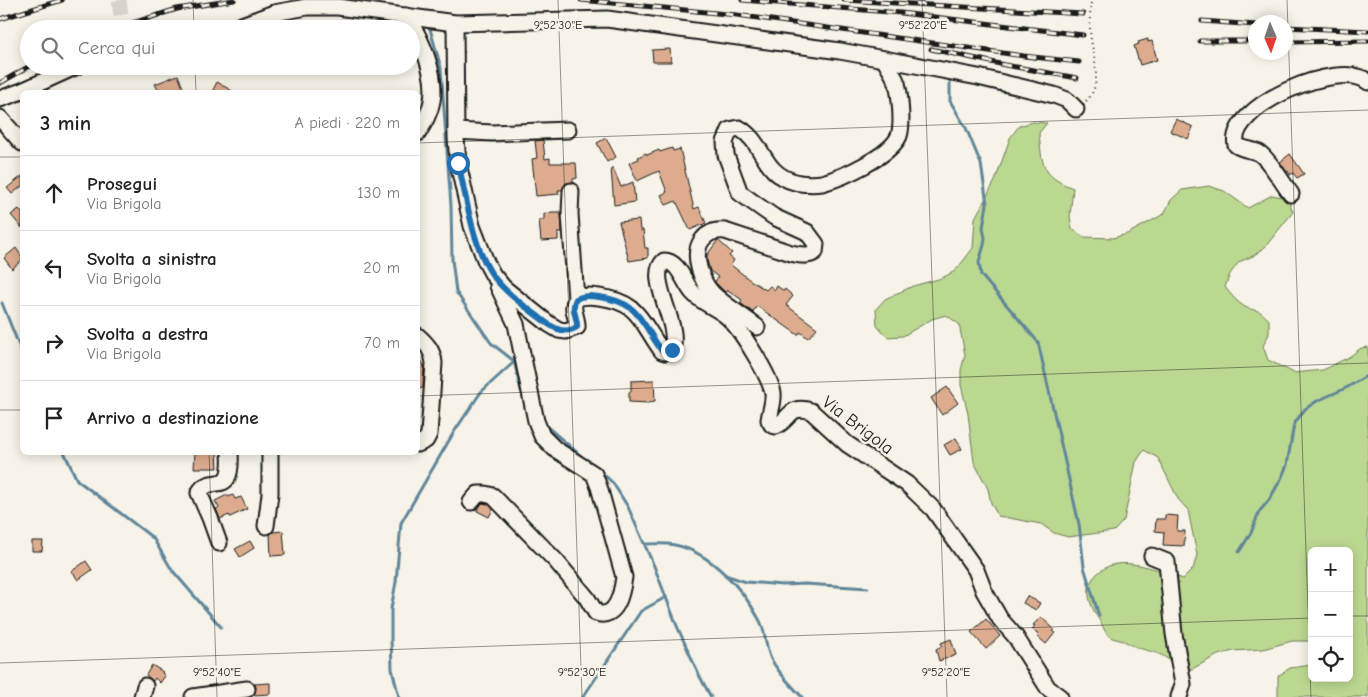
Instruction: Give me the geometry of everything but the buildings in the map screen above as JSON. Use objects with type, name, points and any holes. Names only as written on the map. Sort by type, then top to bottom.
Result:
[{"type":"street","points":[[255,20],[274,13],[306,7],[338,7],[455,24],[607,20],[840,51],[884,59],[978,77],[1054,95],[1067,100],[1076,109]]},
{"type":"street","points":[[406,16],[408,20]]},
{"type":"street","points":[[455,24],[458,163],[472,226],[486,262],[516,324],[536,421],[542,436],[555,449],[594,474],[599,487],[624,577],[617,604],[610,612],[602,615],[596,613],[587,598],[556,560],[493,496],[478,494],[471,502]]},
{"type":"street","points":[[420,42],[424,52],[432,91],[428,114],[420,129]]},
{"type":"street","points":[[757,327],[712,293],[698,266],[698,247],[702,240],[711,232],[717,230],[725,231],[802,255],[810,255],[815,252],[816,244],[807,232],[774,217],[740,193],[726,155],[725,142],[727,136],[730,130],[739,128],[747,132],[754,140],[768,166],[781,176],[796,182],[820,183],[848,174],[889,150],[899,136],[901,118],[896,83],[884,59]]},
{"type":"street","points":[[24,90],[57,75]]},
{"type":"street","points":[[1291,194],[1267,160],[1259,153],[1242,149],[1236,145],[1235,140],[1238,128],[1262,104],[1313,80],[1338,75],[1355,75],[1363,77],[1368,82]]},
{"type":"street","points":[[0,99],[20,92]]},
{"type":"street","points":[[0,118],[20,140]]},
{"type":"street","points":[[456,131],[492,133],[568,130]]},
{"type":"street","points":[[493,275],[504,288],[549,324],[559,330],[566,331],[577,327],[573,308],[576,299],[570,191]]},
{"type":"street","name":"Via Brigola","points":[[576,299],[584,296],[596,297],[616,300],[628,305],[638,314],[662,351],[672,350],[673,335],[658,270],[664,261],[674,263],[694,294],[733,322],[766,373],[773,394],[769,420],[772,425],[779,425],[792,412],[797,410],[803,408],[811,411],[848,444],[907,484],[933,509],[976,570],[984,591],[1000,619],[1015,636],[1048,688],[1060,697]]},
{"type":"street","points":[[420,338],[433,354],[434,363],[429,434],[426,440],[420,443]]},
{"type":"street","points":[[219,543],[199,493],[202,488],[208,485],[224,482],[228,479],[231,465],[230,455]]},
{"type":"street","points":[[266,526],[270,494],[270,455]]},
{"type":"street","points":[[1152,556],[1167,562],[1174,634],[1182,684],[1179,697]]},
{"type":"street","points":[[193,697],[247,689]]},
{"type":"path","points":[[1076,109],[1088,99],[1095,86],[1096,62],[1090,29],[1091,0]]},
{"type":"green space","points":[[1033,122],[1047,123],[1039,133],[1045,168],[1055,179],[1073,188],[1070,216],[1072,229],[1084,237],[1113,238],[1127,234],[1164,214],[1171,200],[1182,190],[1209,186],[1224,191],[1248,208],[1272,195],[1287,198],[1293,212],[1265,247],[1253,256],[1239,262],[1230,274],[1225,287],[1242,305],[1260,312],[1269,320],[1269,334],[1263,346],[1268,360],[1294,373],[1323,370],[1349,357],[1361,348],[1368,347],[1368,697],[1278,697],[1278,676],[1290,668],[1308,666],[1308,682],[1353,682],[1353,547],[1308,547],[1308,641],[1292,641],[1263,649],[1233,651],[1218,655],[1192,669],[1178,669],[1162,655],[1109,636],[1096,616],[1089,594],[1092,580],[1105,568],[1113,565],[1133,564],[1144,566],[1183,579],[1193,569],[1197,555],[1188,510],[1178,499],[1158,458],[1144,450],[1136,462],[1124,520],[1114,531],[1068,537],[1054,533],[1041,524],[998,516],[991,503],[988,489],[974,462],[968,414],[961,385],[961,370],[965,355],[959,324],[946,315],[932,319],[903,336],[887,337],[877,326],[876,309],[885,299],[913,286],[942,278],[955,271],[973,248],[975,218],[995,181],[1010,138],[1019,126]]},
{"type":"waterway","points":[[430,29],[441,68],[451,206],[452,259],[456,292],[491,343],[514,361],[524,398]]},
{"type":"waterway","points":[[950,77],[950,101],[966,128],[981,164],[987,204],[983,228],[985,238],[979,262],[981,275],[1038,342],[1079,524],[1084,567],[1099,616]]},
{"type":"waterway","points":[[2,303],[20,348]]},
{"type":"waterway","points":[[399,697],[392,669],[391,609],[396,582],[401,523],[454,432],[481,392],[514,362]]},
{"type":"waterway","points":[[1239,552],[1251,533],[1259,512],[1269,500],[1281,479],[1287,465],[1294,424],[1305,409],[1317,401],[1346,388],[1368,375]]},
{"type":"waterway","points":[[545,425],[588,462]]},
{"type":"waterway","points":[[65,455],[77,480],[153,538],[172,570],[221,627]]},
{"type":"waterway","points":[[599,470],[613,483],[628,507],[654,566],[677,626],[711,697]]},
{"type":"waterway","points":[[645,544],[671,544],[688,549],[701,555],[724,573],[735,584],[759,619],[769,654],[774,664],[802,697]]},
{"type":"waterway","points":[[725,575],[746,582],[868,588]]},
{"type":"waterway","points":[[583,697],[641,611],[666,597]]},
{"type":"tunnel","points":[[119,0],[122,20]]},
{"type":"railway","points":[[0,19],[62,0]]},
{"type":"railway","points":[[142,20],[177,9],[234,0]]},
{"type":"railway","points":[[581,0],[737,15],[1024,56],[1079,62]]},
{"type":"railway","points":[[742,0],[901,13],[1083,35]]},
{"type":"railway","points":[[844,0],[1083,14]]},
{"type":"railway","points":[[1202,21],[1248,24]]},
{"type":"railway","points":[[1293,27],[1368,31]]},
{"type":"railway","points":[[1200,41],[1248,41]]},
{"type":"railway","points":[[1293,42],[1368,41]]},
{"type":"railway","points":[[931,49],[1077,78]]},
{"type":"railway","points":[[0,83],[20,72]]},
{"type":"route","points":[[458,163],[472,226],[486,262],[493,275],[504,288],[549,324],[559,330],[566,331],[577,327],[573,312],[573,304],[576,299],[584,296],[616,300],[628,305],[638,314],[662,351],[672,350]]}]
